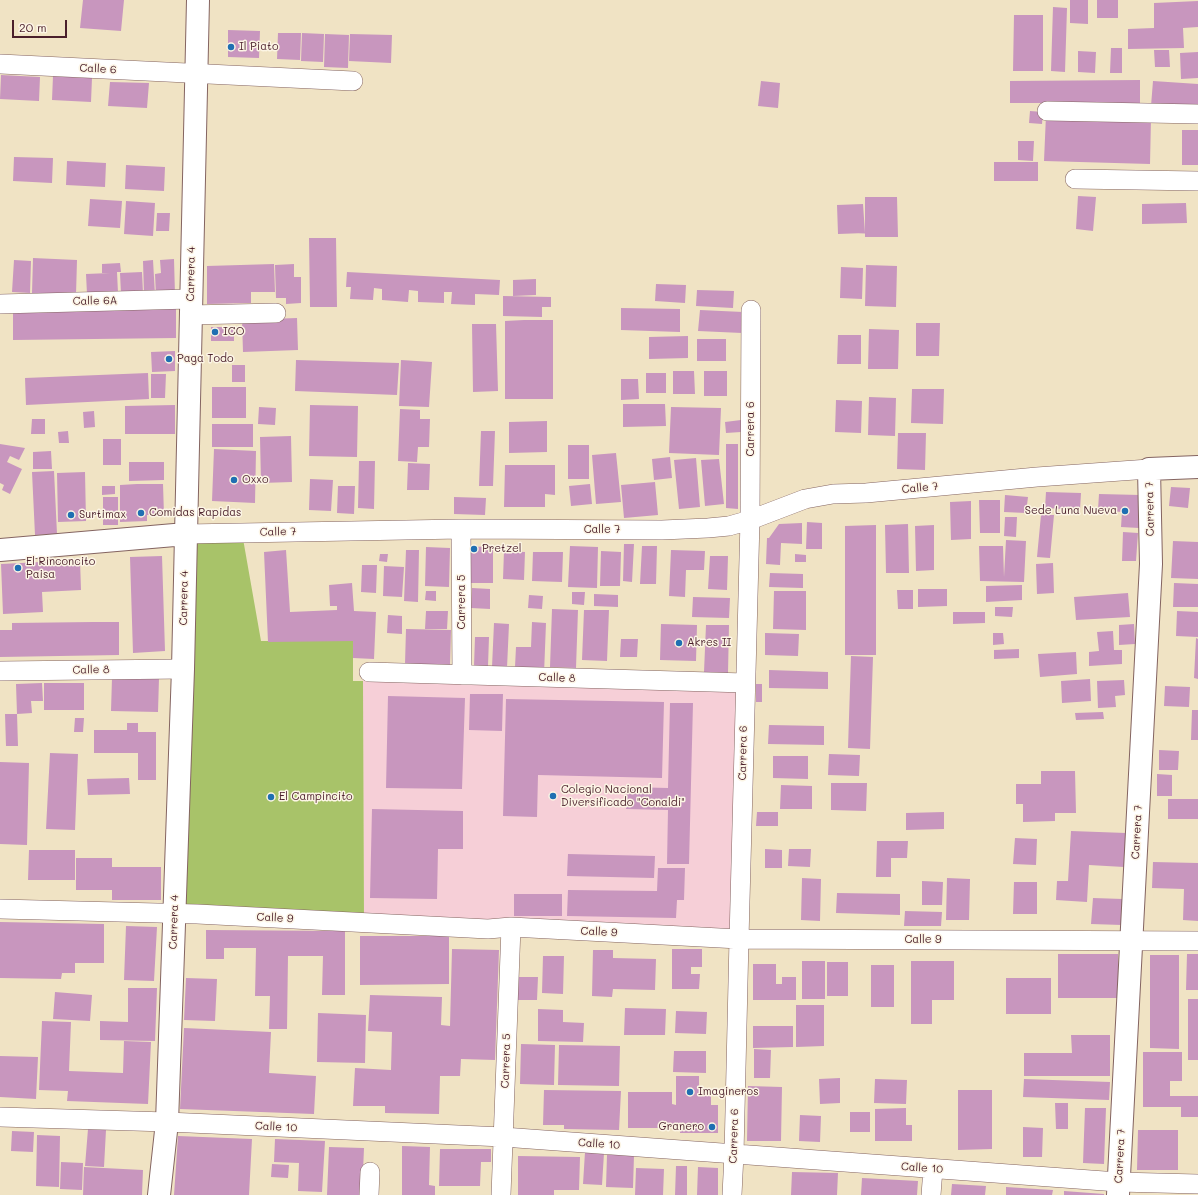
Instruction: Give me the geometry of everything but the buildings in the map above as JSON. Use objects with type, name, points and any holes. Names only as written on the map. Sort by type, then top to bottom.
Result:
[{"type":"street","name":"Carrera 4","points":[[159,1195],[167,1122],[183,669],[198,0]]},
{"type":"street","name":"Calle 6","points":[[0,64],[353,81]]},
{"type":"street","points":[[1047,111],[1198,114]]},
{"type":"street","points":[[1074,179],[1198,181]]},
{"type":"street","name":"Calle 6A","points":[[0,304],[191,307]]},
{"type":"street","points":[[191,307],[276,313]]},
{"type":"street","name":"Carrera 6","points":[[732,1195],[750,520],[751,310]]},
{"type":"street","name":"Calle 7","points":[[0,550],[186,534],[461,529],[662,530],[729,526],[750,520],[805,499],[833,494],[866,493],[1037,477],[1198,467]]},
{"type":"street","name":"Carrera 7","points":[[1118,1188],[1151,564],[1149,469]]},
{"type":"street","name":"Carrera 5","points":[[461,529],[462,675]]},
{"type":"street","name":"Calle 8","points":[[0,671],[183,669]]},
{"type":"street","name":"Calle 8","points":[[369,672],[745,683]]},
{"type":"street","name":"Calle 9","points":[[0,909],[197,914],[488,929],[511,928],[739,939],[1198,942]]},
{"type":"street","name":"Carrera 5","points":[[501,1195],[511,928]]},
{"type":"street","name":"Calle 10","points":[[0,1116],[503,1137],[933,1169],[1118,1188],[1198,1184]]},
{"type":"street","points":[[931,1195],[933,1169]]},
{"type":"street","points":[[369,1195],[370,1172]]},
{"type":"shaded area","name":"Colegio Nacional Diversificado \"Conaldi\"","points":[[369,672],[745,683],[739,939],[364,922],[363,681]]},
{"type":"green space","name":"El Campincito","points":[[242,533],[261,641],[353,641],[353,681],[363,681],[364,922],[174,914],[186,534]]},
{"type":"place","name":"Il Piato","points":[[231,47]]},
{"type":"place","name":"ICO","points":[[215,332]]},
{"type":"place","name":"Paga Todo","points":[[169,359]]},
{"type":"place","name":"Oxxo","points":[[234,480]]},
{"type":"place","name":"Sede Luna Nueva","points":[[1125,511]]},
{"type":"place","name":"Comidas Rapidas","points":[[141,513]]},
{"type":"place","name":"Surtimax","points":[[71,515]]},
{"type":"place","name":"Pretzel","points":[[474,549]]},
{"type":"place","name":"El Rinconcito Paisa","points":[[18,568]]},
{"type":"place","name":"Akres II","points":[[679,643]]},
{"type":"place","name":"Colegio Nacional Diversificado \"Conaldi\"","points":[[553,796]]},
{"type":"place","name":"El Campincito","points":[[271,797]]},
{"type":"place","name":"Imagineros","points":[[690,1092]]},
{"type":"place","name":"Granero","points":[[712,1127]]}]
